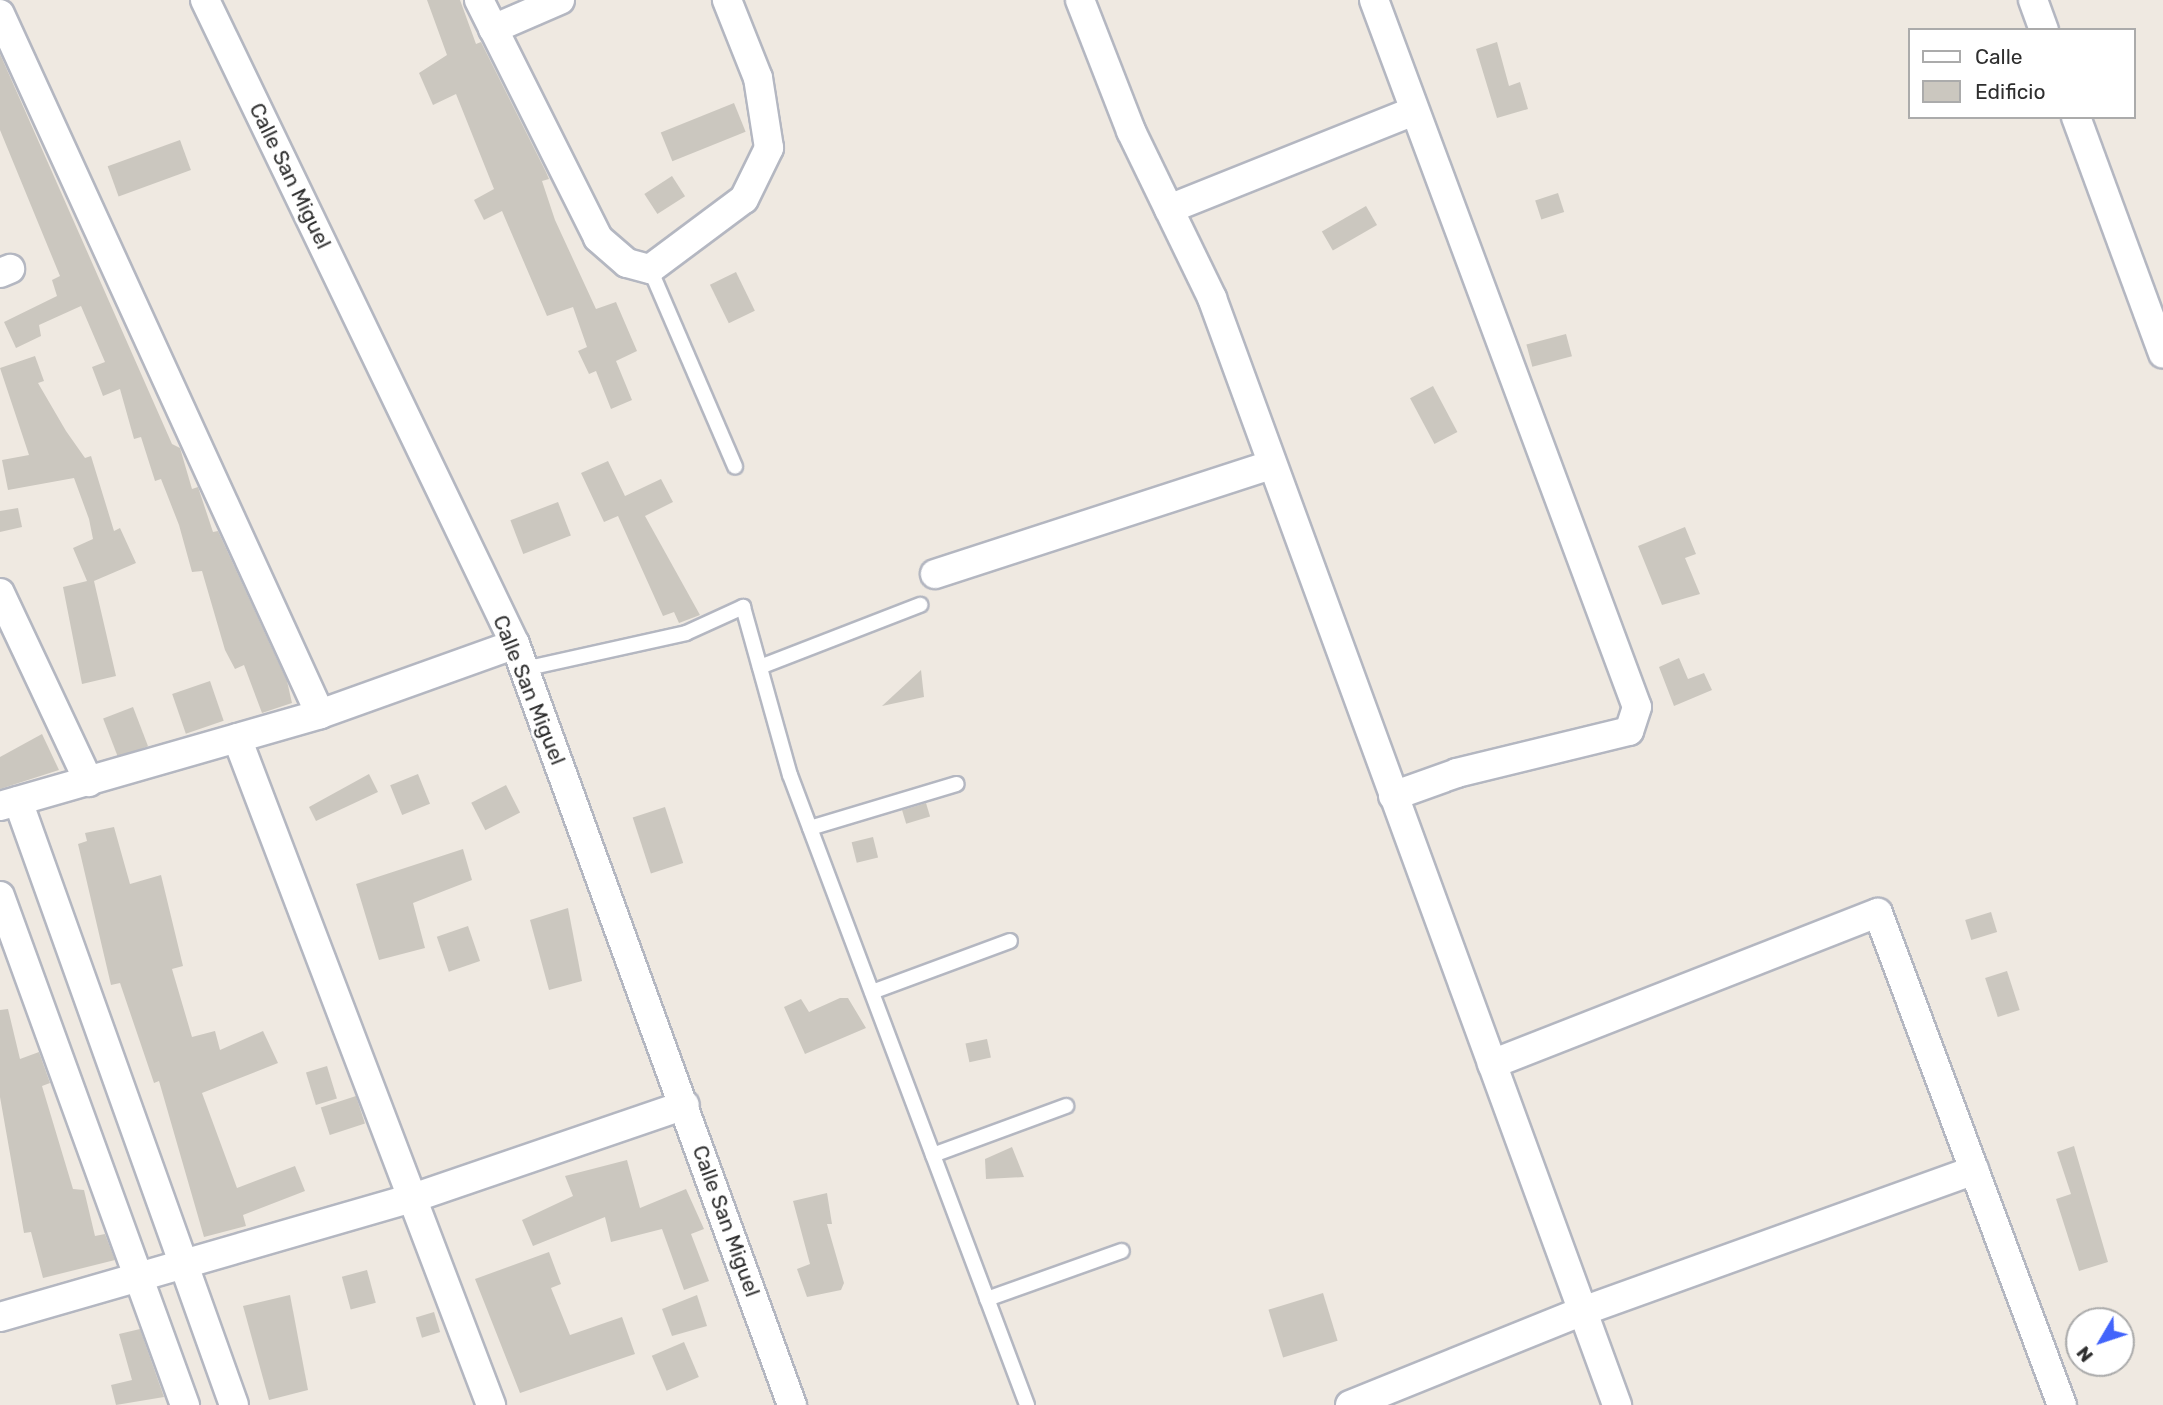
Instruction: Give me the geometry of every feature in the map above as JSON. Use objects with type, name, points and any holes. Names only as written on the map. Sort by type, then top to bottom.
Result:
[{"type":"street","name":"Calle San Miguel","points":[[205,0],[519,657],[685,1105],[792,1405]]},
{"type":"street","points":[[479,0],[597,238],[627,263],[650,269],[744,198],[769,148],[758,78],[727,0]]},
{"type":"street","points":[[493,29],[560,0]]},
{"type":"street","points":[[1080,0],[1169,209],[1212,298],[1617,1405]]},
{"type":"street","points":[[1374,0],[1413,111],[1637,707],[1629,731],[1457,773],[1393,796]]},
{"type":"street","points":[[2033,0],[2043,28]]},
{"type":"street","points":[[0,14],[320,714]]},
{"type":"street","points":[[1169,209],[1413,111]]},
{"type":"street","points":[[2077,119],[2163,353]]},
{"type":"street","points":[[935,574],[1271,465]]},
{"type":"street","points":[[0,593],[89,782]]},
{"type":"street","points":[[234,1405],[9,803],[519,657]]},
{"type":"street","points":[[237,738],[416,1197],[491,1405]]},
{"type":"street","points":[[0,896],[185,1405]]},
{"type":"street","points":[[1492,1064],[1878,913],[2062,1405]]},
{"type":"street","points":[[0,1317],[140,1281],[416,1197],[685,1105]]},
{"type":"street","points":[[1350,1405],[1583,1311],[1975,1171]]},
{"type":"lane","points":[[650,269],[735,466]]},
{"type":"lane","points":[[760,667],[920,605]]},
{"type":"lane","points":[[519,657],[687,634],[743,607],[810,828],[1027,1405]]},
{"type":"lane","points":[[810,828],[957,784]]},
{"type":"lane","points":[[872,992],[1010,941]]},
{"type":"lane","points":[[933,1155],[1066,1107]]},
{"type":"lane","points":[[987,1299],[1122,1251]]},
{"type":"building","points":[[427,0],[460,0],[476,44],[481,42],[546,172],[549,179],[542,181],[555,220],[596,309],[616,302],[637,351],[616,361],[632,400],[611,409],[596,371],[589,374],[578,351],[587,347],[573,307],[547,316],[502,211],[484,220],[474,200],[494,189],[456,94],[433,105],[419,73],[447,55]]},
{"type":"building","points":[[1497,42],[1509,86],[1520,82],[1528,109],[1497,118],[1476,49]]},
{"type":"building","points":[[0,54],[172,444],[180,448],[192,489],[198,487],[213,532],[218,531],[287,681],[292,703],[262,713],[244,665],[235,669],[225,650],[202,571],[192,572],[179,525],[161,479],[155,481],[141,437],[134,439],[120,389],[103,396],[92,367],[105,362],[81,306],[39,325],[41,336],[16,348],[4,322],[57,296],[52,280],[60,276],[0,130]]},
{"type":"building","points":[[734,103],[746,132],[672,161],[661,133]]},
{"type":"building","points":[[180,140],[191,170],[119,196],[108,166]]},
{"type":"building","points":[[672,176],[685,196],[657,214],[644,194]]},
{"type":"building","points":[[1558,193],[1564,212],[1541,219],[1535,200]]},
{"type":"building","points":[[1366,206],[1377,225],[1333,251],[1322,232]]},
{"type":"building","points":[[736,272],[755,311],[729,323],[710,285]]},
{"type":"building","points":[[1566,334],[1572,356],[1532,367],[1526,345]]},
{"type":"building","points":[[35,356],[44,381],[38,383],[85,458],[91,456],[114,531],[120,528],[136,563],[94,581],[116,676],[82,684],[63,587],[87,581],[73,548],[93,539],[89,519],[74,478],[8,490],[2,460],[29,455],[0,368]]},
{"type":"building","points":[[1433,386],[1457,432],[1434,444],[1410,398]]},
{"type":"building","points":[[608,461],[625,496],[661,479],[673,502],[645,516],[700,615],[679,623],[674,612],[663,616],[618,516],[604,522],[581,473]]},
{"type":"building","points":[[558,502],[571,536],[523,554],[510,520]]},
{"type":"building","points":[[18,508],[22,527],[0,532],[0,511]]},
{"type":"building","points":[[1685,527],[1696,554],[1685,558],[1700,594],[1662,605],[1638,546]]},
{"type":"building","points":[[1679,658],[1688,679],[1704,673],[1712,690],[1674,706],[1659,667]]},
{"type":"building","points":[[921,670],[924,697],[882,706]]},
{"type":"building","points":[[210,681],[224,721],[186,734],[172,694]]},
{"type":"building","points":[[133,707],[148,746],[118,758],[103,718]]},
{"type":"building","points":[[42,734],[59,770],[0,789],[0,757]]},
{"type":"building","points":[[369,774],[378,792],[316,821],[309,807]]},
{"type":"building","points":[[418,774],[430,804],[402,815],[390,785]]},
{"type":"building","points":[[506,785],[520,813],[485,830],[471,803]]},
{"type":"building","points":[[926,803],[930,816],[906,824],[902,810]]},
{"type":"building","points":[[665,807],[683,863],[651,874],[633,818]]},
{"type":"building","points":[[114,827],[130,884],[161,875],[183,966],[172,969],[192,1037],[215,1031],[220,1050],[263,1031],[278,1063],[202,1093],[237,1188],[295,1166],[305,1191],[243,1215],[246,1226],[204,1237],[159,1081],[154,1083],[120,983],[111,985],[78,844],[87,841],[85,833]]},
{"type":"building","points":[[873,837],[878,857],[857,863],[852,842]]},
{"type":"building","points":[[463,849],[472,880],[413,903],[425,948],[379,960],[356,884]]},
{"type":"building","points":[[568,908],[582,981],[549,990],[530,920]]},
{"type":"building","points":[[1991,912],[1997,932],[1971,940],[1965,920]]},
{"type":"building","points":[[468,926],[480,961],[449,972],[437,937]]},
{"type":"building","points":[[2007,971],[2020,1010],[1998,1017],[1985,978]]},
{"type":"building","points":[[840,998],[848,998],[866,1028],[805,1054],[784,1007],[801,999],[809,1012]]},
{"type":"building","points":[[8,1009],[20,1059],[39,1052],[50,1083],[42,1086],[73,1189],[84,1190],[95,1236],[105,1234],[115,1260],[43,1278],[31,1232],[24,1233],[0,1097],[0,1010]]},
{"type":"building","points":[[987,1039],[991,1058],[969,1062],[965,1044]]},
{"type":"building","points":[[327,1066],[337,1099],[316,1105],[306,1072]]},
{"type":"building","points":[[356,1096],[365,1124],[330,1135],[321,1107]]},
{"type":"building","points":[[2074,1146],[2108,1262],[2079,1271],[2056,1199],[2071,1194],[2057,1152]]},
{"type":"building","points":[[1012,1147],[1024,1177],[986,1179],[985,1159]]},
{"type":"building","points":[[627,1160],[640,1208],[686,1189],[704,1229],[691,1234],[709,1281],[684,1290],[662,1229],[611,1242],[605,1217],[533,1246],[522,1220],[573,1196],[565,1176]]},
{"type":"building","points":[[827,1193],[832,1224],[827,1224],[844,1283],[841,1290],[807,1297],[797,1269],[810,1264],[793,1201]]},
{"type":"building","points":[[549,1252],[561,1284],[551,1288],[570,1335],[622,1317],[635,1354],[520,1393],[475,1279]]},
{"type":"building","points":[[367,1270],[376,1303],[351,1310],[342,1277]]},
{"type":"building","points":[[1323,1293],[1338,1341],[1283,1357],[1268,1310]]},
{"type":"building","points":[[290,1295],[308,1390],[269,1400],[243,1306]]},
{"type":"building","points":[[697,1295],[707,1326],[672,1336],[662,1309]]},
{"type":"building","points":[[434,1312],[440,1332],[422,1338],[416,1318]]},
{"type":"building","points":[[140,1329],[164,1397],[116,1405],[111,1385],[132,1380],[119,1334]]},
{"type":"building","points":[[684,1342],[699,1377],[667,1391],[652,1356]]}]
